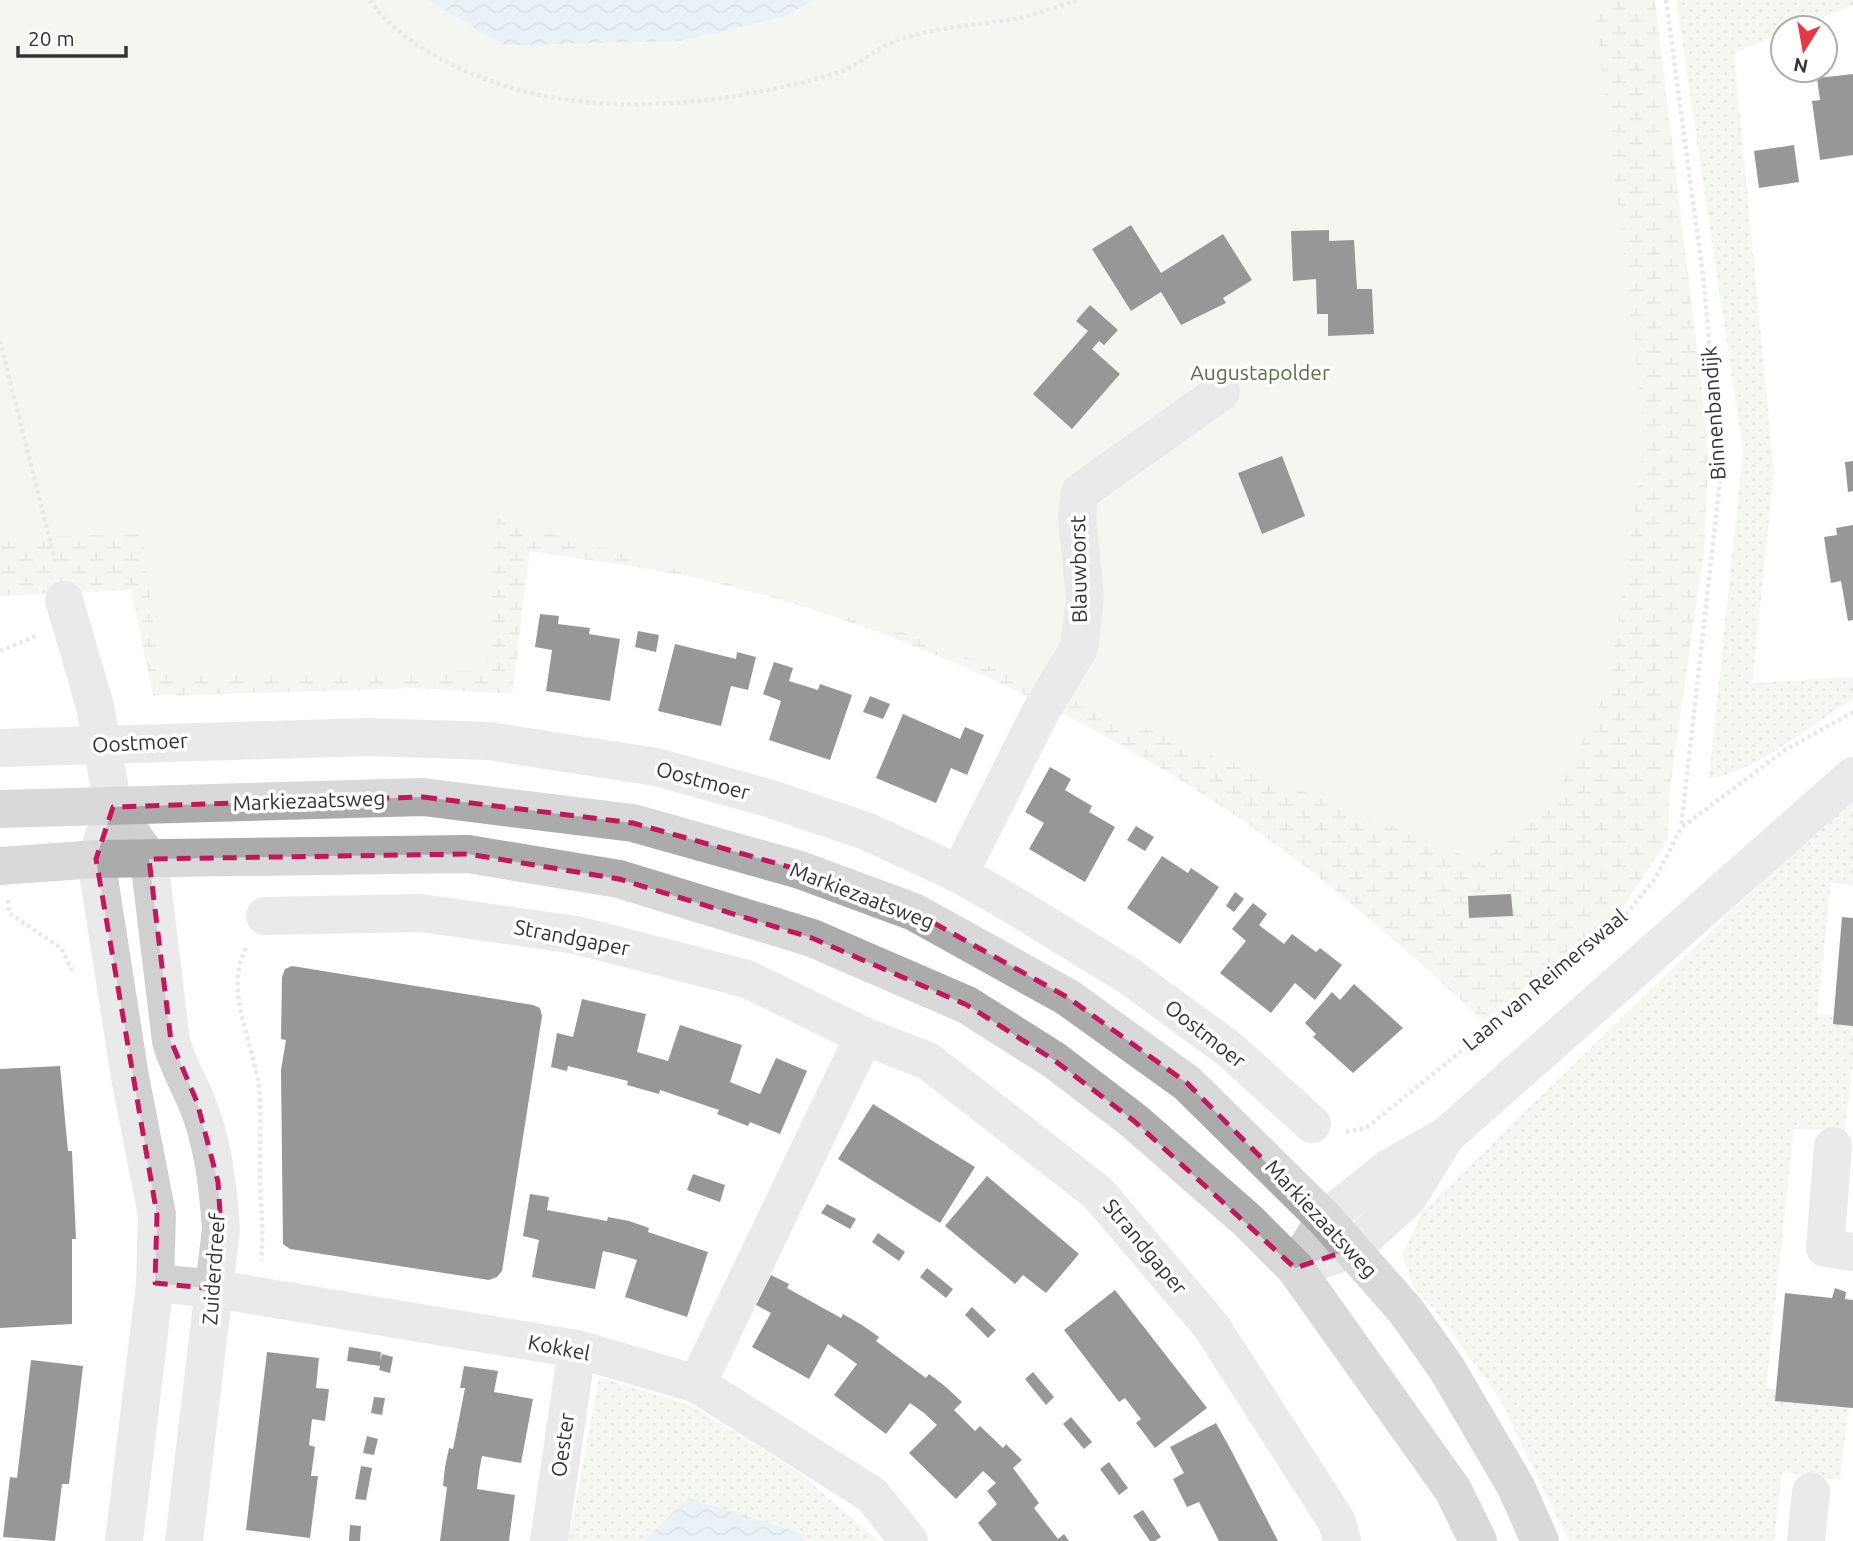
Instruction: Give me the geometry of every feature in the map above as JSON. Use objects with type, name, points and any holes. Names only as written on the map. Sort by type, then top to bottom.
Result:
[{"type":"main road","name":"Markiezaatsweg","points":[[0,809],[423,797],[633,823],[800,870],[914,912],[1067,997],[1187,1083],[1325,1219],[1406,1311],[1447,1369],[1516,1488],[1540,1541]]},
{"type":"main road","points":[[2,866],[96,859],[468,854],[619,879],[812,938],[967,1005],[1054,1060],[1134,1121],[1247,1220],[1295,1269],[1453,1490],[1478,1541]]},
{"type":"street","name":"Blauwborst","points":[[959,874],[1041,710],[1079,648],[1085,598],[1077,516],[1080,492],[1221,391]]},
{"type":"street","name":"Zuiderdreef","points":[[64,600],[94,706],[113,807],[149,859],[171,1041],[178,1067],[197,1102],[218,1182],[221,1229],[184,1541]]},
{"type":"street","name":"Oostmoer","points":[[0,748],[368,737],[489,741],[656,768],[768,798],[866,831],[959,874],[1129,976],[1229,1049],[1312,1124]]},
{"type":"street","points":[[1295,1269],[1325,1219],[1389,1168],[1446,1136],[1853,776]]},
{"type":"street","name":"Zuiderdreef","points":[[113,807],[96,859],[130,1077],[157,1215],[155,1283],[124,1541]]},
{"type":"street","name":"Strandgaper","points":[[265,915],[421,913],[576,935],[747,979],[864,1036],[928,1061],[1098,1193],[1211,1326],[1337,1522],[1342,1541]]},
{"type":"street","points":[[696,1384],[864,1036]]},
{"type":"street","points":[[1295,1269],[1352,1249],[1407,1199],[1446,1136]]},
{"type":"street","points":[[1833,1146],[1825,1248],[1853,1252]]},
{"type":"street","name":"Kokkel","points":[[155,1283],[215,1289],[576,1349],[696,1384],[872,1495],[909,1541]]},
{"type":"street","name":"Oester","points":[[549,1541],[576,1349]]},
{"type":"street","points":[[1806,1541],[1811,1492]]},
{"type":"path","points":[[370,0],[377,12],[422,50],[478,79],[561,101],[655,105],[748,95],[837,73],[903,38],[1018,18],[1080,0]]},
{"type":"path","name":"Binnenbandijk","points":[[1666,0],[1704,284],[1721,472],[1681,828]]},
{"type":"path","points":[[0,341],[64,600]]},
{"type":"path","name":"Laan van Reimerswaal","points":[[1312,1124],[1343,1133],[1366,1128],[1616,926],[1655,878],[1681,828],[1785,750],[1853,712]]},
{"type":"path","points":[[2,866],[9,913]]},
{"type":"path","points":[[0,913],[9,913],[61,948],[78,983]]},
{"type":"path","name":"Zuiderdreef","points":[[256,1296],[264,1229],[258,1088],[240,1005],[238,962],[265,915]]},
{"type":"highlighted area","points":[[423,797],[633,823],[800,870],[914,912],[1067,997],[1187,1083],[1352,1249],[1295,1268],[1134,1121],[1054,1060],[967,1005],[812,938],[619,879],[468,854],[149,859],[171,1041],[197,1102],[218,1182],[221,1229],[215,1289],[155,1283],[157,1215],[96,859],[113,807]]},
{"type":"green space","name":"Augustapolder","points":[[0,0],[1655,0],[1706,423],[1708,468],[1704,552],[1670,787],[1668,839],[1627,901],[1602,927],[1483,1021],[1397,943],[1307,868],[1240,819],[1167,772],[1090,728],[1009,687],[927,651],[844,620],[762,594],[662,571],[530,551],[512,694],[417,688],[153,696],[131,590],[0,596]]},
{"type":"green space","name":"Augustapolder","points":[[0,0],[1594,0],[1645,436],[1609,685],[1551,808],[1480,862],[908,634],[496,518],[487,671],[160,675],[142,534],[0,538]]},
{"type":"green space","points":[[1676,0],[1853,0],[1853,5],[1831,14],[1769,14],[1769,39],[1734,53],[1774,473],[1752,683],[1853,677],[1853,699],[1783,746],[1746,767],[1709,778],[1743,451]]},
{"type":"green space","points":[[1853,802],[1853,885],[1831,883],[1817,1014],[1853,1018],[1853,1063],[1845,1130],[1794,1129],[1766,1388],[1850,1396],[1840,1480],[1782,1472],[1774,1541],[1569,1541],[1498,1396],[1434,1309],[1414,1288],[1402,1254],[1424,1210],[1803,842]]},
{"type":"green space","points":[[599,1377],[690,1405],[797,1471],[879,1541],[807,1541],[797,1532],[688,1498],[644,1541],[569,1541]]},
{"type":"water","points":[[428,0],[814,0],[783,17],[679,41],[504,45]]},
{"type":"water","points":[[688,1498],[797,1532],[807,1541],[644,1541]]},
{"type":"building","points":[[1853,74],[1853,155],[1820,160],[1812,101],[1820,100],[1818,84],[1839,84],[1839,76]]},
{"type":"building","points":[[1794,145],[1799,182],[1759,188],[1754,151]]},
{"type":"building","points":[[1131,225],[1161,273],[1223,234],[1252,280],[1223,298],[1226,303],[1181,325],[1161,292],[1131,311],[1092,249]]},
{"type":"building","points":[[1329,230],[1329,241],[1354,240],[1357,289],[1372,289],[1374,334],[1328,336],[1328,314],[1317,314],[1316,279],[1293,281],[1291,231]]},
{"type":"building","points":[[1090,305],[1118,330],[1104,345],[1099,341],[1092,349],[1120,374],[1072,429],[1033,394],[1088,331],[1076,321]]},
{"type":"building","points":[[1282,456],[1305,516],[1262,534],[1238,473]]},
{"type":"building","points":[[1853,461],[1853,491],[1848,492],[1845,462]]},
{"type":"building","points":[[1853,525],[1853,620],[1848,621],[1841,581],[1831,583],[1824,537],[1837,535],[1836,528]]},
{"type":"building","points":[[540,614],[559,616],[558,624],[590,628],[589,634],[620,639],[610,701],[546,691],[552,650],[535,647]]},
{"type":"building","points":[[638,631],[659,635],[656,652],[635,647]]},
{"type":"building","points":[[675,644],[736,659],[737,652],[756,657],[748,690],[731,686],[721,726],[658,711]]},
{"type":"building","points":[[774,662],[793,668],[789,681],[818,690],[820,684],[852,695],[830,760],[769,740],[781,701],[763,694]]},
{"type":"building","points":[[870,696],[890,704],[883,719],[863,712]]},
{"type":"building","points":[[903,714],[960,739],[965,727],[984,735],[967,775],[951,768],[936,803],[876,778]]},
{"type":"building","points":[[1050,767],[1071,779],[1065,790],[1092,806],[1089,812],[1115,827],[1085,882],[1029,849],[1044,823],[1025,812]]},
{"type":"building","points":[[1136,826],[1154,837],[1145,851],[1127,840]]},
{"type":"building","points":[[1162,856],[1188,873],[1191,868],[1219,887],[1180,944],[1127,908]]},
{"type":"building","points":[[1235,892],[1244,899],[1234,912],[1226,906]]},
{"type":"building","points":[[1511,894],[1513,916],[1469,918],[1468,896]]},
{"type":"building","points":[[1253,903],[1267,914],[1259,925],[1284,944],[1292,934],[1316,952],[1320,948],[1342,965],[1315,1000],[1295,983],[1271,1013],[1220,973],[1246,941],[1232,929]]},
{"type":"building","points":[[1842,917],[1853,918],[1853,1026],[1833,1024]]},
{"type":"building","points":[[292,966],[540,1008],[542,1016],[502,1271],[497,1277],[489,1280],[290,1249],[283,1244],[281,1070],[286,1040],[281,1039],[282,977],[285,969]]},
{"type":"building","points":[[1354,984],[1403,1028],[1353,1073],[1313,1037],[1316,1034],[1305,1023],[1332,992],[1340,1000]]},
{"type":"building","points":[[582,999],[646,1014],[637,1052],[668,1061],[680,1025],[742,1045],[730,1082],[760,1094],[776,1058],[807,1071],[780,1134],[750,1122],[748,1126],[717,1114],[719,1110],[660,1090],[659,1094],[627,1085],[628,1081],[568,1066],[567,1071],[551,1067],[557,1033],[573,1037]]},
{"type":"building","points":[[60,1066],[68,1151],[72,1151],[76,1239],[72,1239],[72,1324],[0,1328],[0,1069]]},
{"type":"building","points":[[873,1104],[975,1167],[940,1223],[838,1159]]},
{"type":"building","points":[[693,1174],[725,1185],[720,1202],[687,1190]]},
{"type":"building","points":[[987,1176],[1079,1254],[1046,1293],[1023,1275],[1015,1284],[945,1226]]},
{"type":"building","points":[[530,1194],[549,1197],[547,1210],[607,1221],[608,1217],[629,1221],[649,1228],[648,1232],[708,1252],[687,1317],[625,1297],[637,1260],[620,1255],[603,1251],[595,1289],[532,1277],[539,1240],[523,1236]]},
{"type":"building","points":[[827,1204],[856,1219],[850,1229],[821,1213]]},
{"type":"building","points":[[878,1233],[905,1252],[899,1261],[872,1242]]},
{"type":"building","points":[[927,1268],[953,1289],[946,1298],[920,1277]]},
{"type":"building","points":[[771,1275],[789,1284],[787,1288],[841,1318],[843,1314],[862,1325],[879,1337],[876,1341],[926,1378],[929,1374],[946,1387],[962,1402],[954,1410],[975,1431],[980,1426],[1003,1448],[1006,1444],[1022,1460],[1013,1468],[1039,1503],[1034,1508],[1058,1539],[1064,1534],[1069,1541],[992,1541],[978,1523],[997,1504],[987,1491],[996,1483],[983,1471],[956,1499],[909,1453],[937,1425],[910,1403],[886,1434],[834,1395],[857,1364],[828,1344],[809,1379],[752,1347],[771,1313],[756,1305]]},
{"type":"building","points":[[1835,1288],[1846,1292],[1845,1299],[1853,1300],[1853,1408],[1775,1401],[1785,1293],[1832,1298]]},
{"type":"building","points":[[1115,1290],[1207,1408],[1155,1448],[1136,1423],[1141,1419],[1125,1398],[1119,1402],[1064,1330]]},
{"type":"building","points":[[972,1307],[996,1330],[988,1338],[965,1315]]},
{"type":"building","points":[[349,1347],[381,1352],[380,1361],[382,1354],[393,1357],[390,1373],[379,1370],[380,1366],[347,1361]]},
{"type":"building","points":[[267,1352],[319,1358],[316,1388],[329,1389],[325,1421],[312,1419],[309,1445],[315,1447],[311,1476],[318,1476],[310,1538],[246,1530]]},
{"type":"building","points":[[31,1360],[83,1366],[69,1484],[62,1484],[55,1541],[3,1537],[10,1477],[17,1478]]},
{"type":"building","points":[[464,1366],[498,1371],[494,1392],[533,1399],[521,1463],[482,1456],[479,1472],[477,1489],[515,1495],[509,1541],[440,1541],[447,1487],[443,1486],[445,1467],[449,1448],[453,1449],[465,1388],[460,1388]]},
{"type":"building","points":[[1033,1372],[1054,1397],[1046,1405],[1025,1379]]},
{"type":"building","points":[[374,1397],[385,1398],[382,1415],[371,1413]]},
{"type":"building","points":[[1071,1417],[1092,1442],[1084,1449],[1063,1424]]},
{"type":"building","points":[[1216,1423],[1278,1541],[1219,1541],[1199,1502],[1187,1507],[1173,1479],[1184,1473],[1170,1447]]},
{"type":"building","points":[[367,1436],[378,1439],[374,1455],[363,1453]]},
{"type":"building","points":[[1109,1462],[1128,1488],[1119,1495],[1100,1469]]},
{"type":"building","points":[[361,1466],[372,1468],[366,1500],[355,1499]]},
{"type":"building","points":[[1143,1510],[1161,1537],[1155,1541],[1150,1541],[1133,1516]]},
{"type":"building","points":[[350,1525],[361,1526],[360,1541],[349,1541]]}]
